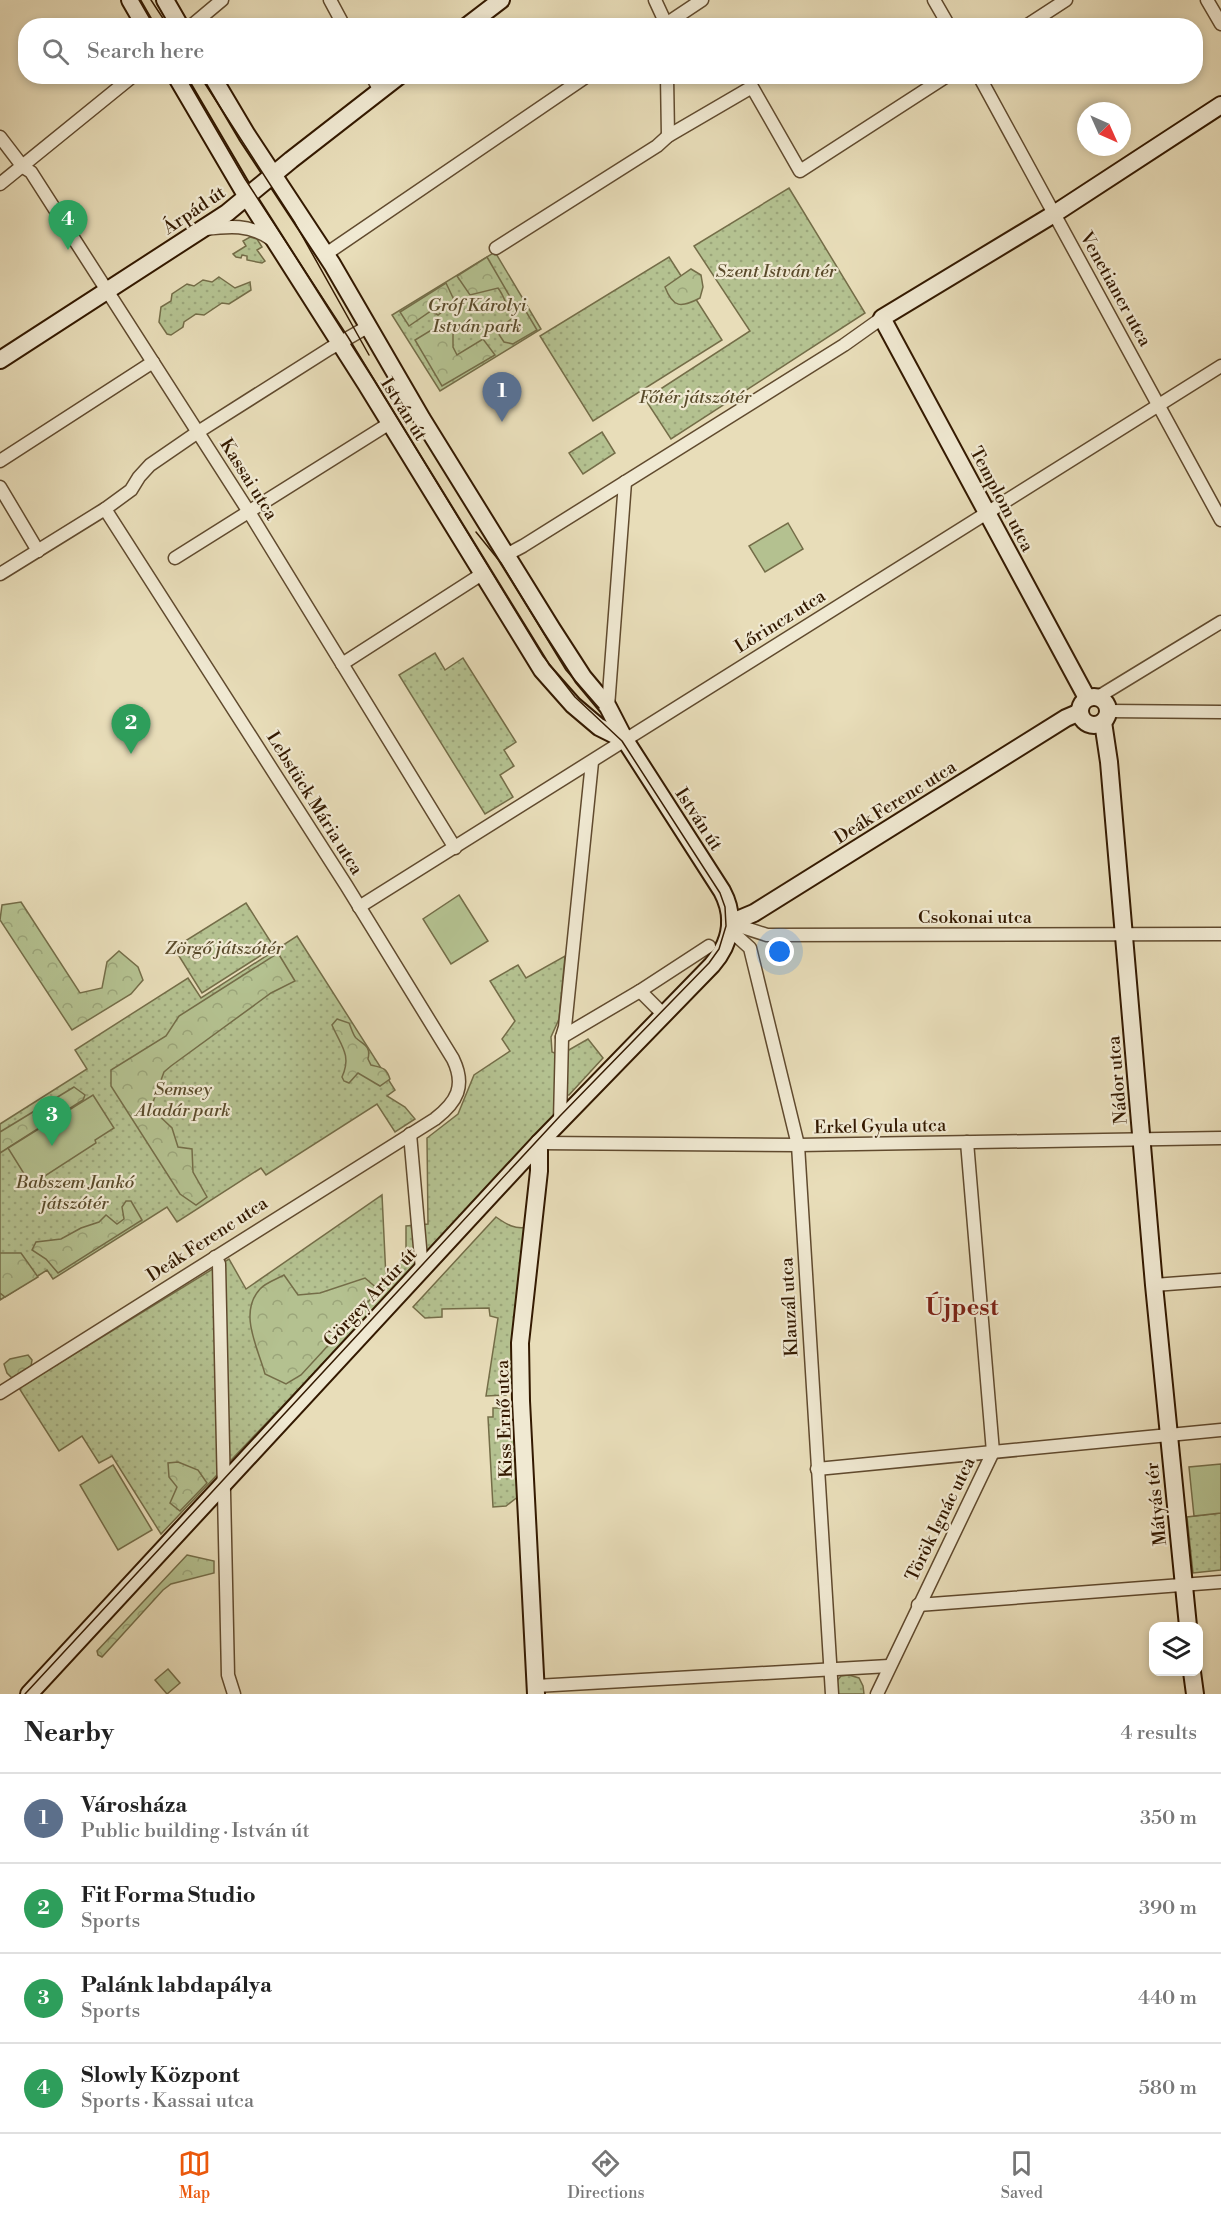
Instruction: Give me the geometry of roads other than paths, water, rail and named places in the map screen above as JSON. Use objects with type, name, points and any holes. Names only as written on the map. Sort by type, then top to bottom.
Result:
[{"type":"street","points":[[130,0],[140,18]]},
{"type":"street","points":[[165,0],[175,18]]},
{"type":"street","points":[[201,18],[222,0]]},
{"type":"street","points":[[330,0],[340,18]]},
{"type":"street","points":[[477,18],[501,0]]},
{"type":"street","points":[[655,0],[662,18]]},
{"type":"street","points":[[675,18],[702,0]]},
{"type":"street","points":[[934,0],[944,18]]},
{"type":"street","points":[[1038,18],[1066,0]]},
{"type":"street","points":[[1207,0],[1221,24]]},
{"type":"street","points":[[0,184],[123,84]]},
{"type":"street","name":"István út","points":[[181,84],[247,197],[278,243],[542,670],[558,690],[599,727],[625,740]]},
{"type":"street","name":"István út","points":[[217,84],[273,175],[326,254],[422,419],[506,555],[583,677],[608,707],[625,740],[722,891],[730,910],[730,927]]},
{"type":"street","name":"Árpád út","points":[[0,360],[204,229],[247,197],[376,84]]},
{"type":"street","points":[[326,254],[575,84]]},
{"type":"street","points":[[667,84],[668,135]]},
{"type":"street","points":[[495,248],[657,146],[668,135],[752,87],[800,171],[935,84]]},
{"type":"street","name":"Venetianer utca","points":[[983,84],[1221,520]]},
{"type":"street","points":[[506,555],[844,345],[882,318],[1054,213],[1221,105]]},
{"type":"street","name":"Kassai utca","points":[[0,137],[23,166],[31,172],[198,432],[455,848]]},
{"type":"street","points":[[204,229],[230,226],[249,228],[278,243]]},
{"type":"street","name":"Templom utca","points":[[882,318],[1089,702]]},
{"type":"street","points":[[0,574],[105,509],[131,490],[150,465],[198,432],[338,343],[369,326]]},
{"type":"street","points":[[0,461],[153,362]]},
{"type":"street","name":"Lőrincz utca","points":[[359,907],[1221,366]]},
{"type":"street","points":[[175,558],[390,423]]},
{"type":"street","points":[[608,707],[625,482]]},
{"type":"street","points":[[0,487],[38,551]]},
{"type":"street","name":"Lebstück Mária utca","points":[[105,509],[359,907],[457,1067],[459,1081],[456,1097],[435,1119]]},
{"type":"street","points":[[342,664],[482,574]]},
{"type":"street","name":"Deák Ferenc utca","points":[[730,927],[1221,622]]},
{"type":"street","points":[[1089,702],[1086,722],[1097,725],[1105,717],[1221,712]]},
{"type":"street","name":"Nádor utca","points":[[1089,702],[1107,705],[1105,717],[1169,1435]]},
{"type":"street","points":[[560,1121],[562,1037],[565,1027],[592,762]]},
{"type":"street","points":[[730,927],[750,948],[757,939],[767,935]]},
{"type":"street","name":"Csokonai utca","points":[[730,927],[767,935],[1221,934]]},
{"type":"street","name":"Görgey Artúr út","points":[[30,1694],[539,1143],[716,960],[726,943],[730,927]]},
{"type":"street","points":[[562,1037],[640,991],[709,946]]},
{"type":"street","name":"Klauzál utca","points":[[750,948],[798,1145],[816,1469],[832,1694]]},
{"type":"street","points":[[640,991],[663,1014]]},
{"type":"street","name":"Deák Ferenc utca","points":[[0,1393],[435,1119]]},
{"type":"street","points":[[410,1134],[422,1270]]},
{"type":"street","name":"Erkel Gyula utca","points":[[539,1143],[798,1145],[1221,1138]]},
{"type":"street","name":"Török Ignác utca","points":[[877,1694],[993,1452],[967,1142]]},
{"type":"street","name":"Kiss Ernő utca","points":[[536,1690],[520,1343],[539,1171],[539,1143]]},
{"type":"street","points":[[215,1257],[219,1264],[228,1675],[234,1694]]},
{"type":"street","points":[[1154,1285],[1221,1280]]},
{"type":"street","points":[[816,1469],[1221,1430]]},
{"type":"street","name":"Mátyás tér","points":[[1169,1435],[1184,1585]]},
{"type":"street","points":[[918,1605],[1221,1582]]},
{"type":"street","points":[[1184,1585],[1188,1622]]},
{"type":"street","points":[[536,1690],[610,1682],[889,1666]]},
{"type":"street","points":[[1193,1676],[1195,1694]]},
{"type":"tram line","points":[[139,0],[149,18]]},
{"type":"tram line","points":[[151,0],[163,18]]},
{"type":"tram line","points":[[25,1694],[560,1116],[709,963],[719,949],[726,926],[725,907],[720,893],[622,741],[575,697],[543,656],[348,337],[245,179],[190,84]]},
{"type":"tram line","points":[[205,84],[295,223],[369,355]]},
{"type":"tram line","points":[[476,532],[501,563],[566,670],[599,708]]},
{"type":"place","name":"Slowly Központ","points":[[68,250]]},
{"type":"place","name":"Városháza","points":[[502,422]]},
{"type":"place","name":"Fit Forma Studio","points":[[131,754]]},
{"type":"place","name":"Palánk labdapálya","points":[[52,1146]]},
{"type":"district","name":"Újpest","points":[[962,1307]]},
{"type":"park label","name":"Szent István tér","points":[[776,271]]},
{"type":"park label","name":"Gróf Károlyi István park","points":[[477,315]]},
{"type":"park label","name":"Főtér játszótér","points":[[695,397]]},
{"type":"park label","name":"Zörgő játszótér","points":[[224,948]]},
{"type":"park label","name":"Semsey Aladár park","points":[[183,1099]]},
{"type":"park label","name":"Babszem Jankó játszótér","points":[[75,1192]]}]
